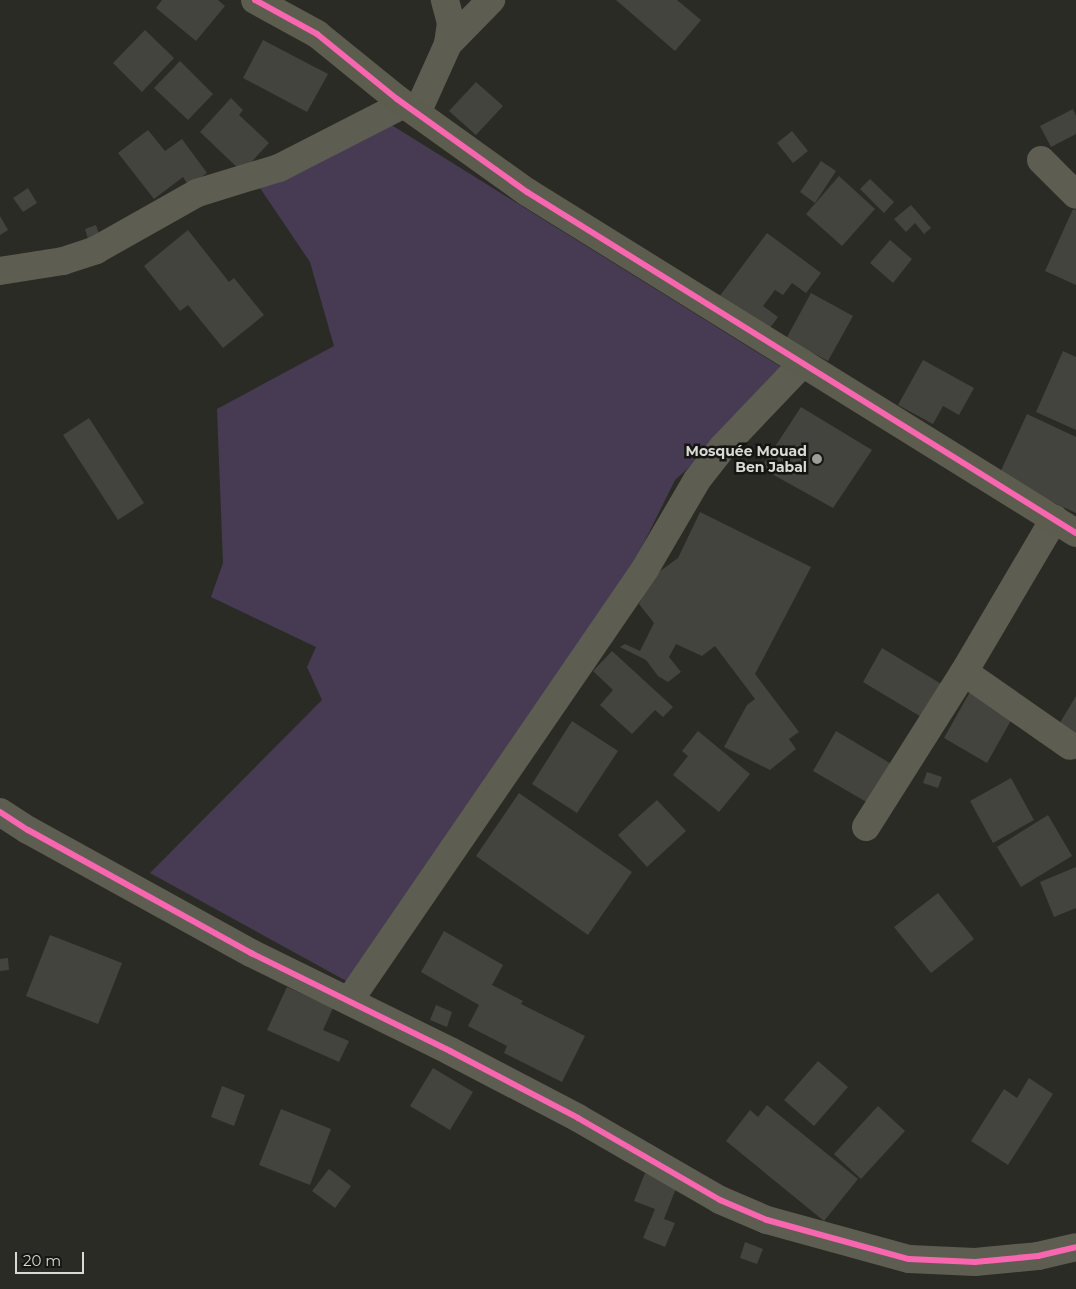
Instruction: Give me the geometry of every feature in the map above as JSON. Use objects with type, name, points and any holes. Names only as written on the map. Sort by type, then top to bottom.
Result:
[{"type":"street","points":[[255,0],[317,34],[411,109],[527,192],[1065,526],[964,672],[866,827]]},
{"type":"street","points":[[445,0],[451,23],[448,44]]},
{"type":"street","points":[[0,271],[63,261],[96,250],[197,193],[279,168],[411,109],[448,44],[491,0]]},
{"type":"street","points":[[1041,160],[1076,195]]},
{"type":"street","points":[[349,1001],[645,569],[697,480],[722,448],[803,363]]},
{"type":"street","points":[[964,672],[1070,746]]},
{"type":"street","points":[[0,812],[28,830],[251,953],[578,1118],[720,1200],[767,1220],[909,1258],[975,1262],[1038,1256],[1076,1247]]},
{"type":"shaded area","points":[[385,121],[781,367],[732,428],[675,480],[627,577],[350,983],[150,873],[322,700],[307,667],[316,647],[211,597],[223,563],[217,409],[334,346],[310,262],[258,185]]},
{"type":"building","points":[[162,0],[218,0],[225,6],[196,41],[156,8]]},
{"type":"building","points":[[616,0],[677,0],[701,20],[675,51]]},
{"type":"building","points":[[145,30],[174,58],[142,92],[113,63]]},
{"type":"building","points":[[263,40],[328,74],[307,112],[243,78]]},
{"type":"building","points":[[180,61],[213,94],[188,120],[154,88]]},
{"type":"building","points":[[476,82],[503,106],[476,135],[449,111]]},
{"type":"building","points":[[231,98],[243,110],[239,115],[269,143],[242,172],[200,132]]},
{"type":"building","points":[[1073,109],[1076,116],[1076,134],[1051,147],[1040,126]]},
{"type":"building","points":[[148,130],[165,151],[182,139],[207,173],[189,186],[183,177],[154,199],[118,153]]},
{"type":"building","points":[[792,131],[808,151],[793,163],[777,143]]},
{"type":"building","points":[[821,161],[836,171],[815,203],[800,192]]},
{"type":"building","points":[[839,176],[875,209],[842,246],[806,214]]},
{"type":"building","points":[[870,179],[894,202],[884,213],[860,189]]},
{"type":"building","points":[[28,188],[37,203],[23,212],[13,198]]},
{"type":"building","points":[[911,205],[931,228],[924,234],[915,223],[906,232],[894,219]]},
{"type":"building","points":[[1073,209],[1076,210],[1076,285],[1045,271]]},
{"type":"building","points":[[0,216],[8,230],[0,235]]},
{"type":"building","points":[[96,225],[102,242],[90,246],[85,229]]},
{"type":"building","points":[[188,230],[229,282],[234,278],[264,315],[223,348],[188,305],[180,311],[144,266]]},
{"type":"building","points":[[767,233],[821,273],[806,293],[792,283],[783,295],[775,290],[763,306],[778,317],[767,332],[719,297]]},
{"type":"building","points":[[890,240],[912,259],[893,283],[870,263]]},
{"type":"building","points":[[811,293],[853,316],[828,361],[786,339]]},
{"type":"building","points":[[1063,351],[1076,357],[1076,430],[1036,412]]},
{"type":"building","points":[[923,360],[974,388],[959,415],[943,406],[933,424],[898,405]]},
{"type":"building","name":"Mosquée Mouad Ben Jabal","points":[[801,407],[872,450],[833,508],[761,468]]},
{"type":"building","points":[[1027,414],[1076,437],[1076,513],[998,477]]},
{"type":"building","points":[[89,418],[144,503],[118,520],[63,435]]},
{"type":"building","points":[[700,512],[811,567],[755,674],[799,732],[789,739],[796,749],[770,770],[724,747],[747,705],[755,699],[715,646],[702,656],[676,644],[669,657],[681,672],[668,682],[658,676],[646,660],[620,647],[625,644],[640,651],[654,623],[639,604],[652,577],[678,558]]},
{"type":"building","points":[[882,648],[948,688],[928,721],[863,682]]},
{"type":"building","points":[[612,651],[673,707],[663,717],[655,710],[632,734],[600,705],[613,690],[593,671]]},
{"type":"building","points":[[971,690],[1014,715],[987,763],[944,738]]},
{"type":"building","points":[[1076,696],[1076,736],[1058,726]]},
{"type":"building","points":[[572,721],[618,751],[577,813],[532,784]]},
{"type":"building","points":[[698,731],[750,774],[719,812],[673,775],[688,756],[682,751]]},
{"type":"building","points":[[836,731],[905,772],[882,811],[813,771]]},
{"type":"building","points":[[927,772],[942,777],[938,788],[923,783]]},
{"type":"building","points":[[1011,778],[1034,820],[993,843],[970,801]]},
{"type":"building","points":[[519,793],[632,872],[588,935],[476,856]]},
{"type":"building","points":[[657,800],[686,831],[647,867],[618,835]]},
{"type":"building","points":[[1048,815],[1072,856],[1021,887],[997,847]]},
{"type":"building","points":[[1076,867],[1076,908],[1054,917],[1040,882]]},
{"type":"building","points":[[938,893],[974,939],[931,973],[894,927]]},
{"type":"building","points":[[444,931],[503,965],[492,985],[523,1001],[521,1004],[585,1036],[562,1082],[504,1053],[507,1046],[468,1026],[479,1005],[421,972]]},
{"type":"building","points":[[50,935],[122,963],[98,1024],[26,996]]},
{"type":"building","points":[[8,958],[9,970],[0,971],[0,959]]},
{"type":"building","points":[[287,987],[333,1008],[323,1030],[349,1041],[339,1062],[267,1030]]},
{"type":"building","points":[[436,1005],[452,1012],[447,1027],[430,1020]]},
{"type":"building","points":[[818,1061],[848,1087],[814,1126],[784,1100]]},
{"type":"building","points":[[433,1068],[473,1092],[450,1130],[410,1106]]},
{"type":"building","points":[[1029,1078],[1053,1094],[1008,1165],[971,1141],[1004,1089],[1017,1098]]},
{"type":"building","points":[[222,1086],[245,1095],[234,1126],[211,1117]]},
{"type":"building","points":[[767,1105],[858,1179],[824,1221],[726,1141],[750,1110],[758,1117]]},
{"type":"building","points":[[878,1106],[905,1131],[861,1179],[834,1154]]},
{"type":"building","points":[[281,1109],[331,1129],[310,1185],[259,1165]]},
{"type":"building","points":[[329,1169],[351,1186],[335,1208],[312,1191]]},
{"type":"building","points":[[645,1173],[677,1186],[664,1219],[675,1223],[665,1247],[643,1238],[655,1209],[634,1201]]},
{"type":"building","points":[[745,1242],[763,1249],[757,1264],[740,1258]]},
{"type":"cycle path","points":[[255,0],[317,34],[397,99],[527,192],[1076,533]]},
{"type":"cycle path","points":[[0,812],[28,830],[251,953],[450,1051],[578,1118],[720,1200],[767,1220],[909,1259],[975,1262],[1038,1256],[1076,1247]]},
{"type":"place","name":"Mosquée Mouad Ben Jabal","points":[[817,459]]}]
